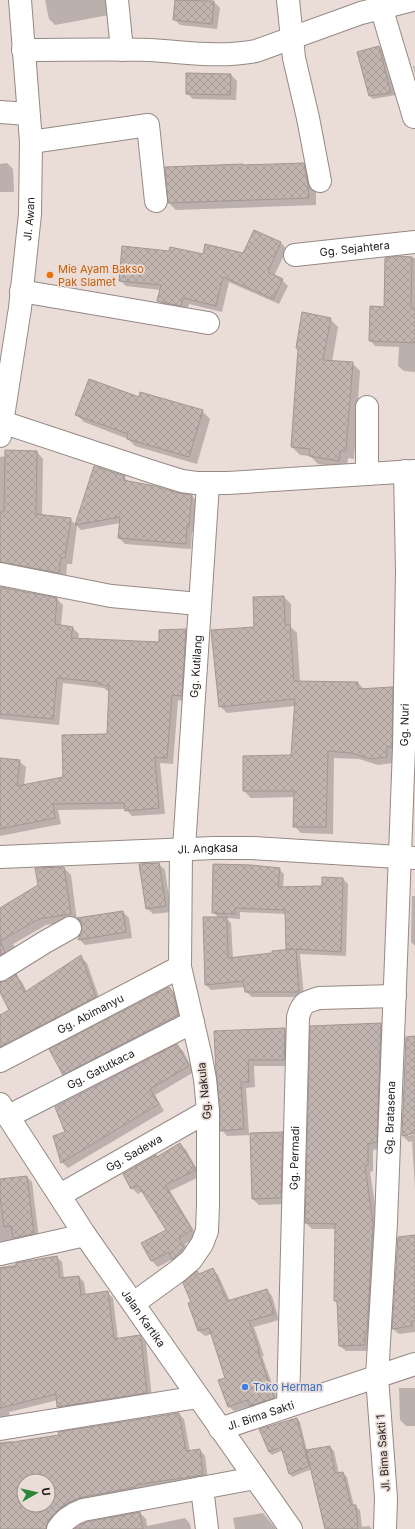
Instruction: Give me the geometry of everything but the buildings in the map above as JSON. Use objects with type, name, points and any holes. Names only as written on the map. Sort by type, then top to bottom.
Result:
[{"type":"street","name":"Jl. Awan","points":[[1,429],[14,303],[30,214],[31,142],[20,0]]},
{"type":"street","points":[[117,0],[122,50]]},
{"type":"street","points":[[288,0],[294,58],[308,118],[320,181]]},
{"type":"street","points":[[23,50],[169,51],[225,55],[256,51],[291,38],[361,7],[381,7],[412,0]]},
{"type":"street","points":[[381,7],[414,117]]},
{"type":"street","points":[[0,112],[28,114]]},
{"type":"street","points":[[31,142],[148,125],[156,201]]},
{"type":"street","name":"Gg. Sejahtera","points":[[295,255],[415,242]]},
{"type":"street","points":[[14,303],[208,323]]},
{"type":"street","points":[[367,406],[367,474]]},
{"type":"street","points":[[1,429],[182,481],[208,484],[410,471]]},
{"type":"street","name":"Gg. Nuri","points":[[407,858],[405,711],[410,471]]},
{"type":"street","name":"Gg. Kutilang","points":[[182,848],[208,484]]},
{"type":"street","points":[[0,574],[111,596],[199,604]]},
{"type":"street","name":"Jl. Angkasa","points":[[0,857],[182,848],[252,848],[407,858]]},
{"type":"street","name":"Gg. Nakula","points":[[134,1303],[191,1260],[202,1244],[207,1231],[208,1111],[205,1079],[180,967],[182,848]]},
{"type":"street","name":"Gg. Bratasena","points":[[377,1377],[386,1222],[395,996],[407,858]]},
{"type":"street","points":[[0,970],[70,928]]},
{"type":"street","name":"Gg. Abimanyu","points":[[0,1061],[180,967]]},
{"type":"street","name":"Gg. Permadi","points":[[288,1406],[298,1018],[301,1007],[307,1001],[319,998],[395,996]]},
{"type":"street","name":"Gg. Gatutkaca","points":[[4,1110],[193,1022]]},
{"type":"street","name":"Jalan Kartika","points":[[4,1110],[85,1235],[291,1529]]},
{"type":"street","name":"Gg. Sadewa","points":[[60,1195],[208,1111]]},
{"type":"street","points":[[0,1254],[85,1235]]},
{"type":"street","name":"Jl. Bima Sakti","points":[[220,1429],[415,1364]]},
{"type":"street","name":"Jl. Bima Sakti 1","points":[[377,1377],[386,1498],[385,1529]]},
{"type":"street","points":[[0,1429],[198,1397]]},
{"type":"street","points":[[58,1529],[72,1514],[83,1510],[255,1478]]},
{"type":"street","points":[[202,1488],[207,1529]]},
{"type":"place","name":"Mie Ayam Bakso Pak Slamet","points":[[50,275]]},
{"type":"place","name":"Toko Herman","points":[[245,1387]]}]
